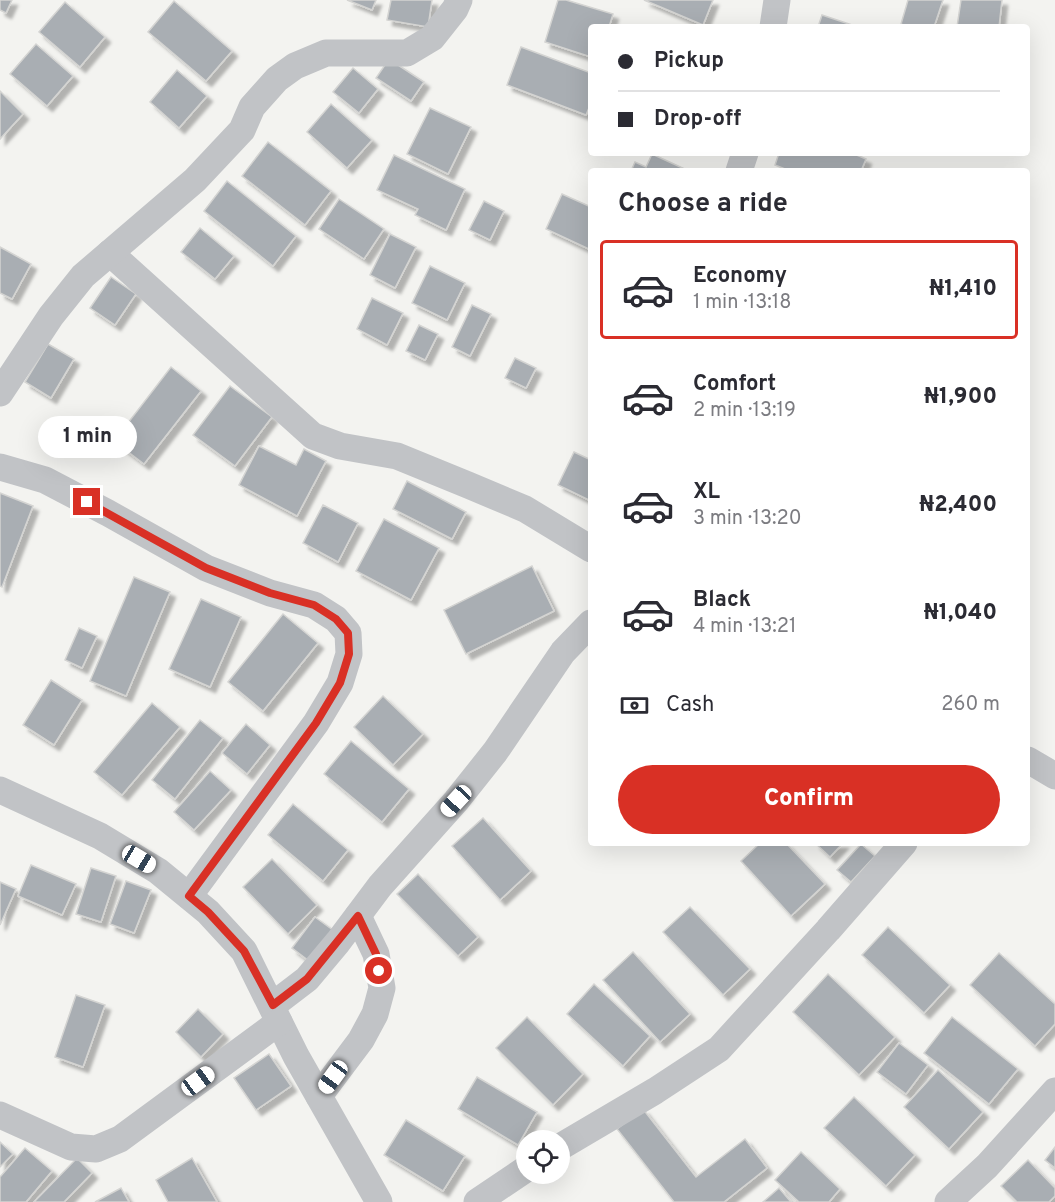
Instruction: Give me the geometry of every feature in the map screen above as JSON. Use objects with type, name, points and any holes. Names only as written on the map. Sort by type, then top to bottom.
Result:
[{"type":"street","points":[[0,393],[51,316],[83,276],[195,180],[242,130],[252,107],[277,79],[295,66],[326,53],[408,52],[432,38],[455,9],[459,0]]},
{"type":"street","points":[[773,24],[777,0]]},
{"type":"street","points":[[110,253],[313,436],[340,446],[397,456],[438,472],[525,509],[588,547]]},
{"type":"street","points":[[0,467],[45,480],[206,568],[270,593],[314,605],[336,619],[348,633],[349,654],[340,683],[316,723],[189,896]]},
{"type":"street","points":[[0,1115],[71,1147],[96,1149],[120,1139],[276,1013],[307,979],[386,879],[456,801],[495,752],[563,652],[588,626]]},
{"type":"street","points":[[1030,761],[1055,776]]},
{"type":"street","points":[[0,790],[100,836],[158,871],[208,912],[244,951],[319,1096],[379,1202]]},
{"type":"street","points":[[570,1141],[655,1091],[719,1048],[820,939],[901,846]]},
{"type":"street","points":[[319,1096],[361,1040],[375,1014],[382,988],[376,954],[358,916]]},
{"type":"street","points":[[948,1202],[987,1166],[1055,1091]]},
{"type":"street","points":[[477,1202],[516,1176]]},
{"type":"building","points":[[0,0],[12,0],[6,13],[0,10]]},
{"type":"building","points":[[347,0],[376,0],[372,10]]},
{"type":"building","points":[[391,0],[432,0],[428,27],[387,20]]},
{"type":"building","points":[[558,0],[566,0],[613,14],[610,24],[588,24],[588,56],[545,42]]},
{"type":"building","points":[[644,0],[713,0],[703,24]]},
{"type":"building","points":[[908,0],[943,0],[935,24],[901,24]]},
{"type":"building","points":[[961,0],[1002,0],[999,24],[957,24]]},
{"type":"building","points":[[174,1],[232,51],[206,81],[148,32]]},
{"type":"building","points":[[65,2],[105,37],[80,67],[39,32]]},
{"type":"building","points":[[822,15],[849,24],[819,24]]},
{"type":"building","points":[[36,44],[73,76],[47,106],[10,74]]},
{"type":"building","points":[[521,47],[588,72],[588,110],[586,115],[507,85]]},
{"type":"building","points":[[389,59],[424,82],[411,101],[376,78]]},
{"type":"building","points":[[353,68],[378,89],[359,113],[333,92]]},
{"type":"building","points":[[177,70],[207,96],[179,128],[150,102]]},
{"type":"building","points":[[0,91],[23,114],[0,139]]},
{"type":"building","points":[[331,104],[372,140],[347,168],[307,132]]},
{"type":"building","points":[[430,108],[471,127],[448,174],[407,154]]},
{"type":"building","points":[[268,142],[331,191],[305,225],[242,176]]},
{"type":"building","points":[[394,155],[465,189],[446,230],[415,215],[418,209],[377,190]]},
{"type":"building","points":[[651,156],[656,156],[682,168],[632,168],[635,162],[646,167]]},
{"type":"building","points":[[778,156],[859,156],[866,159],[862,168],[782,168],[775,165]]},
{"type":"building","points":[[227,181],[296,236],[273,266],[204,211]]},
{"type":"building","points":[[562,194],[588,206],[588,249],[546,229]]},
{"type":"building","points":[[339,199],[384,229],[364,259],[319,229]]},
{"type":"building","points":[[484,201],[504,211],[490,240],[469,230]]},
{"type":"building","points":[[200,228],[234,256],[215,279],[181,252]]},
{"type":"building","points":[[390,234],[416,247],[395,288],[370,275]]},
{"type":"building","points":[[0,247],[31,264],[12,299],[0,293]]},
{"type":"building","points":[[430,266],[465,283],[447,320],[412,303]]},
{"type":"building","points":[[111,277],[136,294],[115,325],[90,308]]},
{"type":"building","points":[[372,298],[403,313],[387,345],[357,329]]},
{"type":"building","points":[[472,305],[491,314],[470,356],[452,347]]},
{"type":"building","points":[[419,325],[438,334],[425,360],[406,351]]},
{"type":"building","points":[[48,344],[74,359],[51,398],[25,382]]},
{"type":"building","points":[[515,358],[536,368],[526,388],[505,378]]},
{"type":"building","points":[[171,367],[201,391],[144,464],[114,441]]},
{"type":"building","points":[[230,386],[272,417],[235,466],[193,435]]},
{"type":"building","points":[[259,446],[296,465],[304,449],[326,461],[297,516],[239,485]]},
{"type":"building","points":[[574,452],[588,459],[588,500],[558,485]]},
{"type":"building","points":[[407,481],[466,512],[452,539],[393,509]]},
{"type":"building","points":[[0,493],[33,506],[2,587],[0,586]]},
{"type":"building","points":[[323,505],[358,523],[338,562],[303,543]]},
{"type":"building","points":[[384,519],[439,548],[411,600],[356,571]]},
{"type":"building","points":[[532,566],[554,611],[466,654],[444,610]]},
{"type":"building","points":[[134,577],[170,592],[126,696],[90,681]]},
{"type":"building","points":[[201,599],[241,617],[210,687],[169,669]]},
{"type":"building","points":[[283,614],[318,643],[263,711],[228,682]]},
{"type":"building","points":[[79,628],[97,636],[82,668],[65,660]]},
{"type":"building","points":[[51,680],[82,700],[54,745],[23,725]]},
{"type":"building","points":[[383,696],[423,734],[393,765],[354,727]]},
{"type":"building","points":[[152,703],[180,727],[122,795],[94,772]]},
{"type":"building","points":[[200,720],[223,738],[175,799],[152,780]]},
{"type":"building","points":[[246,724],[270,745],[247,774],[222,753]]},
{"type":"building","points":[[351,741],[409,789],[382,822],[324,774]]},
{"type":"building","points":[[210,771],[231,790],[194,830],[174,812]]},
{"type":"building","points":[[293,804],[348,850],[323,881],[268,835]]},
{"type":"building","points":[[483,818],[531,871],[500,900],[452,846]]},
{"type":"building","points":[[757,846],[789,846],[825,884],[791,916],[741,861]]},
{"type":"building","points":[[818,846],[840,846],[830,857]]},
{"type":"building","points":[[859,846],[863,846],[875,856],[851,882],[837,870]]},
{"type":"building","points":[[272,859],[317,905],[288,934],[243,887]]},
{"type":"building","points":[[31,865],[76,884],[62,915],[18,896]]},
{"type":"building","points":[[91,868],[116,876],[101,922],[76,914]]},
{"type":"building","points":[[418,874],[478,937],[458,956],[397,894]]},
{"type":"building","points":[[126,881],[151,890],[134,933],[110,924]]},
{"type":"building","points":[[0,882],[16,889],[0,925]]},
{"type":"building","points":[[690,907],[750,969],[723,995],[663,932]]},
{"type":"building","points":[[315,917],[337,933],[313,964],[292,948]]},
{"type":"building","points":[[888,927],[950,985],[924,1013],[862,955]]},
{"type":"building","points":[[633,952],[690,1014],[660,1042],[603,980]]},
{"type":"building","points":[[999,953],[1055,1004],[1055,1024],[1035,1046],[970,985]]},
{"type":"building","points":[[828,974],[895,1037],[859,1075],[793,1012]]},
{"type":"building","points":[[594,984],[650,1036],[623,1066],[567,1014]]},
{"type":"building","points":[[76,995],[105,1005],[83,1067],[55,1057]]},
{"type":"building","points":[[198,1009],[223,1034],[201,1057],[176,1032]]},
{"type":"building","points":[[527,1017],[583,1074],[553,1105],[496,1048]]},
{"type":"building","points":[[952,1017],[1018,1069],[989,1104],[924,1053]]},
{"type":"building","points":[[899,1043],[928,1065],[906,1094],[877,1072]]},
{"type":"building","points":[[269,1054],[291,1086],[256,1110],[234,1078]]},
{"type":"building","points":[[938,1070],[983,1112],[949,1149],[904,1107]]},
{"type":"building","points":[[477,1077],[537,1112],[527,1130],[516,1130],[516,1144],[458,1109]]},
{"type":"building","points":[[854,1097],[915,1155],[886,1186],[824,1128]]},
{"type":"building","points":[[643,1109],[696,1177],[745,1139],[767,1168],[724,1202],[674,1202],[617,1129]]},
{"type":"building","points":[[406,1120],[465,1156],[443,1191],[384,1155]]},
{"type":"building","points":[[0,1142],[13,1154],[0,1167]]},
{"type":"building","points":[[1055,1147],[1055,1168],[1045,1160]]},
{"type":"building","points":[[25,1148],[52,1171],[26,1202],[0,1202],[0,1177]]},
{"type":"building","points":[[801,1152],[840,1189],[829,1202],[799,1202],[775,1180]]},
{"type":"building","points":[[77,1158],[92,1173],[64,1202],[34,1202]]},
{"type":"building","points":[[192,1158],[217,1202],[168,1202],[156,1180]]},
{"type":"building","points":[[1028,1160],[1055,1188],[1055,1196],[1049,1202],[1017,1202],[1001,1186]]},
{"type":"building","points":[[121,1188],[129,1202],[95,1202]]},
{"type":"building","points":[[779,1188],[791,1202],[763,1202]]},
{"type":"route","points":[[87,502],[206,568],[270,593],[314,605],[336,619],[348,633],[349,654],[340,683],[316,723],[189,896],[208,912],[244,951],[273,1005],[307,979],[358,916],[376,954],[379,971]]}]
